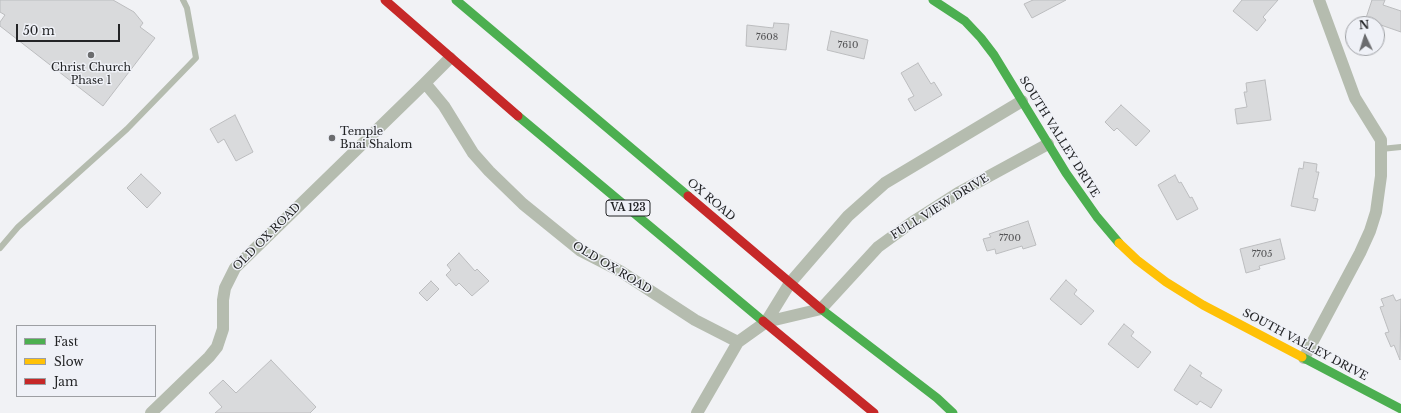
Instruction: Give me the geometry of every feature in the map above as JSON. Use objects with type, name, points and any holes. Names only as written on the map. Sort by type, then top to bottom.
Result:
[{"type":"main road","name":"VA 123","points":[[385,0],[450,58],[874,413]]},
{"type":"main road","name":"OX ROAD","points":[[456,0],[821,309],[937,398],[954,413]]},
{"type":"main road","name":"SOUTH VALLEY DRIVE","points":[[933,0],[965,21],[981,38],[1066,173],[1097,217],[1116,240],[1137,260],[1166,282],[1203,305],[1401,410]]},
{"type":"street","points":[[1304,358],[1360,253],[1370,231],[1380,191],[1381,149],[1378,134],[1355,98],[1319,0]]},
{"type":"street","name":"OLD OX ROAD","points":[[151,413],[210,357],[217,347],[223,329],[223,300],[225,288],[235,268],[450,58]]},
{"type":"street","name":"OLD OX ROAD","points":[[425,83],[444,106],[473,153],[523,204],[552,230],[581,252],[620,271],[695,320],[738,342]]},
{"type":"street","points":[[766,322],[790,282],[848,216],[885,183],[1022,101]]},
{"type":"street","name":"FULL VIEW DRIVE","points":[[821,309],[878,247],[911,223],[958,193],[1048,144]]},
{"type":"street","points":[[697,413],[738,342],[766,322],[821,309]]},
{"type":"lane","points":[[0,248],[18,227],[127,129],[196,58],[187,8],[183,0]]},
{"type":"lane","points":[[1381,149],[1401,147]]},
{"type":"building","name":"Christ Church Phase 1","points":[[0,0],[113,0],[134,12],[143,23],[140,27],[155,38],[103,106],[0,26],[0,22],[5,15],[0,12]]},
{"type":"building","points":[[1033,0],[1066,0],[1032,18],[1024,4]]},
{"type":"building","points":[[1242,0],[1278,0],[1263,17],[1266,20],[1257,31],[1233,11]]},
{"type":"building","points":[[1372,0],[1385,0],[1383,5],[1401,11],[1401,32],[1385,26],[1385,16],[1367,16]]},
{"type":"building","points":[[774,23],[789,24],[786,50],[746,46],[747,25],[773,28]]},
{"type":"building","points":[[831,31],[868,40],[864,59],[827,50]]},
{"type":"building","points":[[918,63],[931,84],[934,82],[942,95],[915,111],[908,99],[914,96],[901,73]]},
{"type":"building","points":[[1265,80],[1271,120],[1237,124],[1235,109],[1247,107],[1244,92],[1247,92],[1246,83]]},
{"type":"building","points":[[1121,105],[1150,131],[1136,146],[1117,128],[1114,131],[1105,122]]},
{"type":"building","points":[[235,115],[253,152],[236,161],[224,139],[218,143],[210,129]]},
{"type":"building","points":[[1304,162],[1317,164],[1316,172],[1319,172],[1313,198],[1318,199],[1315,211],[1291,206],[1299,168],[1303,169]]},
{"type":"building","points":[[141,174],[161,193],[147,208],[127,188]]},
{"type":"building","points":[[1175,175],[1179,183],[1181,182],[1190,198],[1192,197],[1198,209],[1177,220],[1158,185]]},
{"type":"building","points":[[1028,221],[1036,245],[1023,249],[1022,246],[996,254],[995,249],[987,251],[983,239],[991,237],[989,234]]},
{"type":"building","points":[[1280,239],[1285,259],[1259,266],[1260,269],[1246,273],[1240,249]]},
{"type":"building","points":[[459,253],[475,271],[477,269],[489,281],[472,296],[459,283],[456,286],[446,275],[451,270],[447,265]]},
{"type":"building","points":[[1066,280],[1077,290],[1074,294],[1094,311],[1081,325],[1050,299]]},
{"type":"building","points":[[431,281],[439,289],[427,301],[419,293]]},
{"type":"building","points":[[1393,295],[1396,301],[1401,299],[1400,360],[1394,345],[1391,347],[1385,333],[1389,332],[1380,307],[1384,306],[1381,299]]},
{"type":"building","points":[[1124,324],[1134,332],[1131,336],[1151,352],[1138,368],[1108,344]]},
{"type":"building","points":[[271,360],[316,407],[310,413],[215,413],[222,407],[209,393],[223,380],[236,393]]},
{"type":"building","points":[[1190,365],[1202,373],[1200,376],[1222,390],[1211,408],[1200,401],[1197,405],[1174,390]]},
{"type":"traffic: fast","points":[[456,0],[688,196]]},
{"type":"traffic: fast","points":[[933,0],[965,21],[981,38],[994,55],[1066,173],[1097,217],[1119,243]]},
{"type":"traffic: fast","points":[[518,116],[763,321]]},
{"type":"traffic: fast","points":[[821,309],[937,398],[953,413]]},
{"type":"traffic: fast","points":[[1302,357],[1401,409]]},
{"type":"traffic: slow","points":[[1119,243],[1137,260],[1166,282],[1203,305],[1302,357]]},
{"type":"traffic: jam","points":[[385,0],[518,116]]},
{"type":"traffic: jam","points":[[688,196],[821,309]]},
{"type":"traffic: jam","points":[[763,321],[874,413]]},
{"type":"place","name":"Christ Church Phase 1","points":[[91,55]]},
{"type":"place","name":"Temple Bnai Shalom","points":[[332,138]]}]
